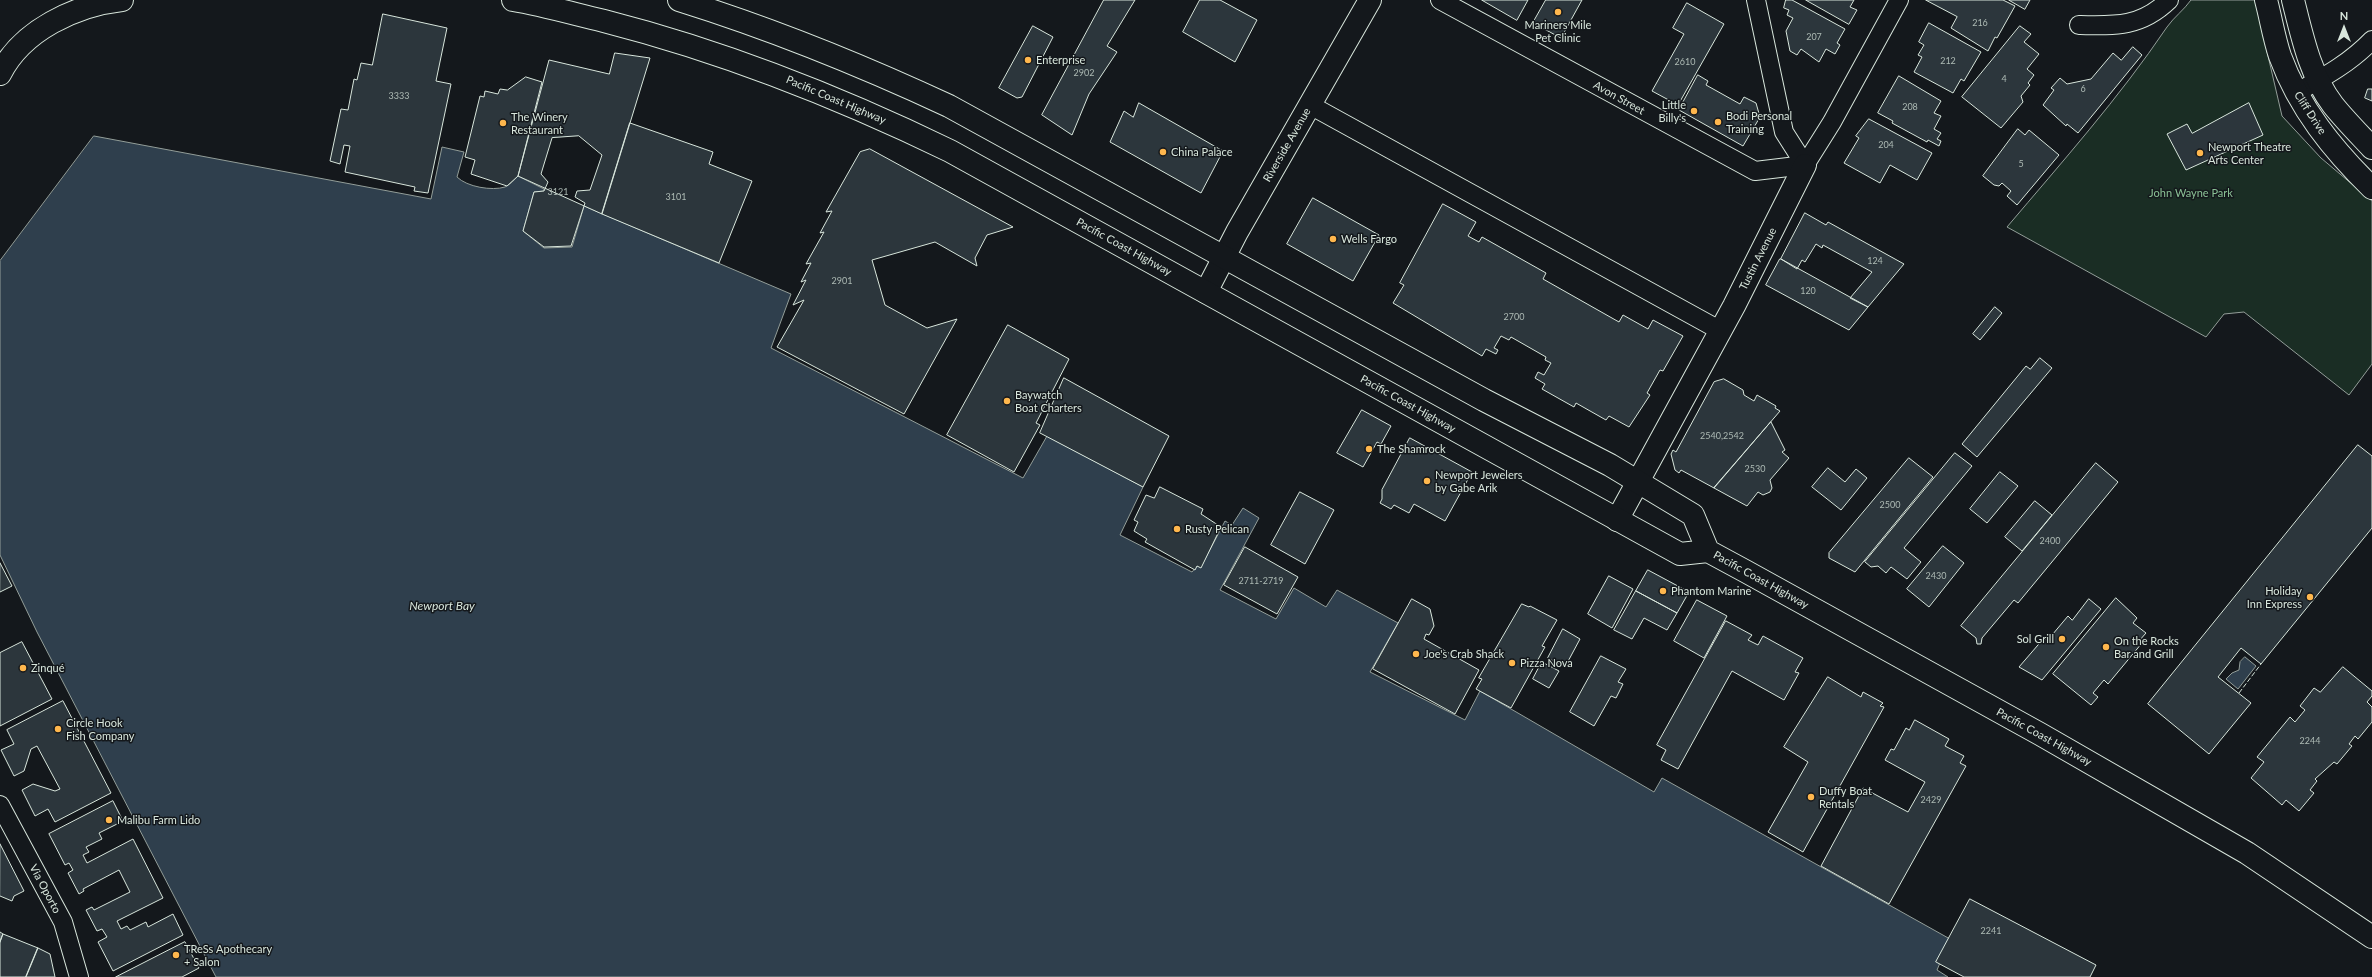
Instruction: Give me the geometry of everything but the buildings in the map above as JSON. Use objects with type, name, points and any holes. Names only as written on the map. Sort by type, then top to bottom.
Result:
[{"type":"main road","points":[[0,74],[16,51],[42,28],[88,7],[122,0]]},
{"type":"main road","name":"Pacific Coast Highway","points":[[513,0],[646,32],[714,53],[797,83],[874,115],[950,151],[1680,554],[1708,550],[2040,734],[2248,853],[2372,937]]},
{"type":"main road","name":"Pacific Coast Highway","points":[[679,0],[812,46],[875,71],[949,106],[1484,400],[1610,465],[1693,515],[1708,550]]},
{"type":"main road","name":"Riverside Avenue","points":[[1206,292],[1224,257],[1370,0]]},
{"type":"main road","name":"Cliff Drive","points":[[2266,0],[2280,55],[2296,94],[2322,133],[2349,166],[2372,188]]},
{"type":"main road","points":[[2293,0],[2305,50],[2319,80],[2332,104],[2372,148]]},
{"type":"main road","name":"Tustin Avenue","points":[[1617,520],[1721,331],[1805,165]]},
{"type":"street","name":"Avon Street","points":[[1440,0],[1755,171],[1805,165]]},
{"type":"street","points":[[1756,0],[1784,132],[1805,165]]},
{"type":"street","name":"Tustin Avenue","points":[[1805,165],[1832,122],[1899,0]]},
{"type":"street","points":[[2079,25],[2126,24],[2143,19],[2158,10],[2169,0]]},
{"type":"street","points":[[2296,94],[2356,56],[2372,40]]},
{"type":"street","points":[[1310,105],[1721,331]]},
{"type":"street","name":"Via Oporto","points":[[0,805],[62,922],[79,977]]},
{"type":"green space","name":"John Wayne Park","points":[[2191,0],[2255,0],[2282,116],[2321,158],[2372,201],[2372,364],[2349,395],[2244,312],[2224,314],[2206,337],[2007,227],[2090,129],[2149,53],[2170,23]]},
{"type":"water","name":"Newport Bay","points":[[94,136],[431,199],[442,147],[464,152],[457,177],[473,186],[493,189],[505,187],[518,176],[544,189],[544,191],[534,192],[523,231],[544,248],[572,247],[584,206],[791,294],[771,348],[1023,478],[1047,436],[1143,487],[1120,535],[1192,572],[1197,566],[1201,567],[1225,521],[1232,525],[1243,508],[1259,518],[1220,590],[1276,619],[1294,588],[1326,607],[1337,590],[1398,623],[1370,672],[1465,720],[1480,691],[1654,792],[1662,778],[1950,939],[1937,970],[1948,977],[216,977],[37,632],[0,555],[0,261]]},
{"type":"water","points":[[2245,657],[2256,666],[2238,689],[2226,679],[2232,673],[2239,670],[2240,662]]},
{"type":"fence","points":[[2239,693],[2261,664]]},
{"type":"place","name":"Mariners Mile Pet Clinic","points":[[1558,12]]},
{"type":"place","name":"Enterprise","points":[[1028,60]]},
{"type":"place","name":"Little Billy's","points":[[1694,111]]},
{"type":"place","name":"Bodi Personal Training","points":[[1718,122]]},
{"type":"place","name":"The Winery Restaurant","points":[[503,123]]},
{"type":"place","name":"China Palace","points":[[1163,152]]},
{"type":"place","name":"Newport Theatre Arts Center","points":[[2200,153]]},
{"type":"place","name":"Wells Fargo","points":[[1333,239]]},
{"type":"place","name":"Baywatch Boat Charters","points":[[1007,401]]},
{"type":"place","name":"The Shamrock","points":[[1369,449]]},
{"type":"place","name":"Newport Jewelers by Gabe Arik","points":[[1427,481]]},
{"type":"place","name":"Rusty Pelican","points":[[1177,529]]},
{"type":"place","name":"Phantom Marine","points":[[1663,591]]},
{"type":"place","name":"Holiday Inn Express","points":[[2310,597]]},
{"type":"place","name":"Sol Grill","points":[[2062,639]]},
{"type":"place","name":"On the Rocks Bar and Grill","points":[[2106,647]]},
{"type":"place","name":"Joe's Crab Shack","points":[[1416,654]]},
{"type":"place","name":"Pizza Nova","points":[[1512,663]]},
{"type":"place","name":"Zinqué","points":[[23,668]]},
{"type":"place","name":"Circle Hook Fish Company","points":[[58,729]]},
{"type":"place","name":"Duffy Boat Rentals","points":[[1811,797]]},
{"type":"place","name":"Malibu Farm Lido","points":[[109,820]]},
{"type":"place","name":"TReSs Apothecary + Salon","points":[[176,955]]}]
